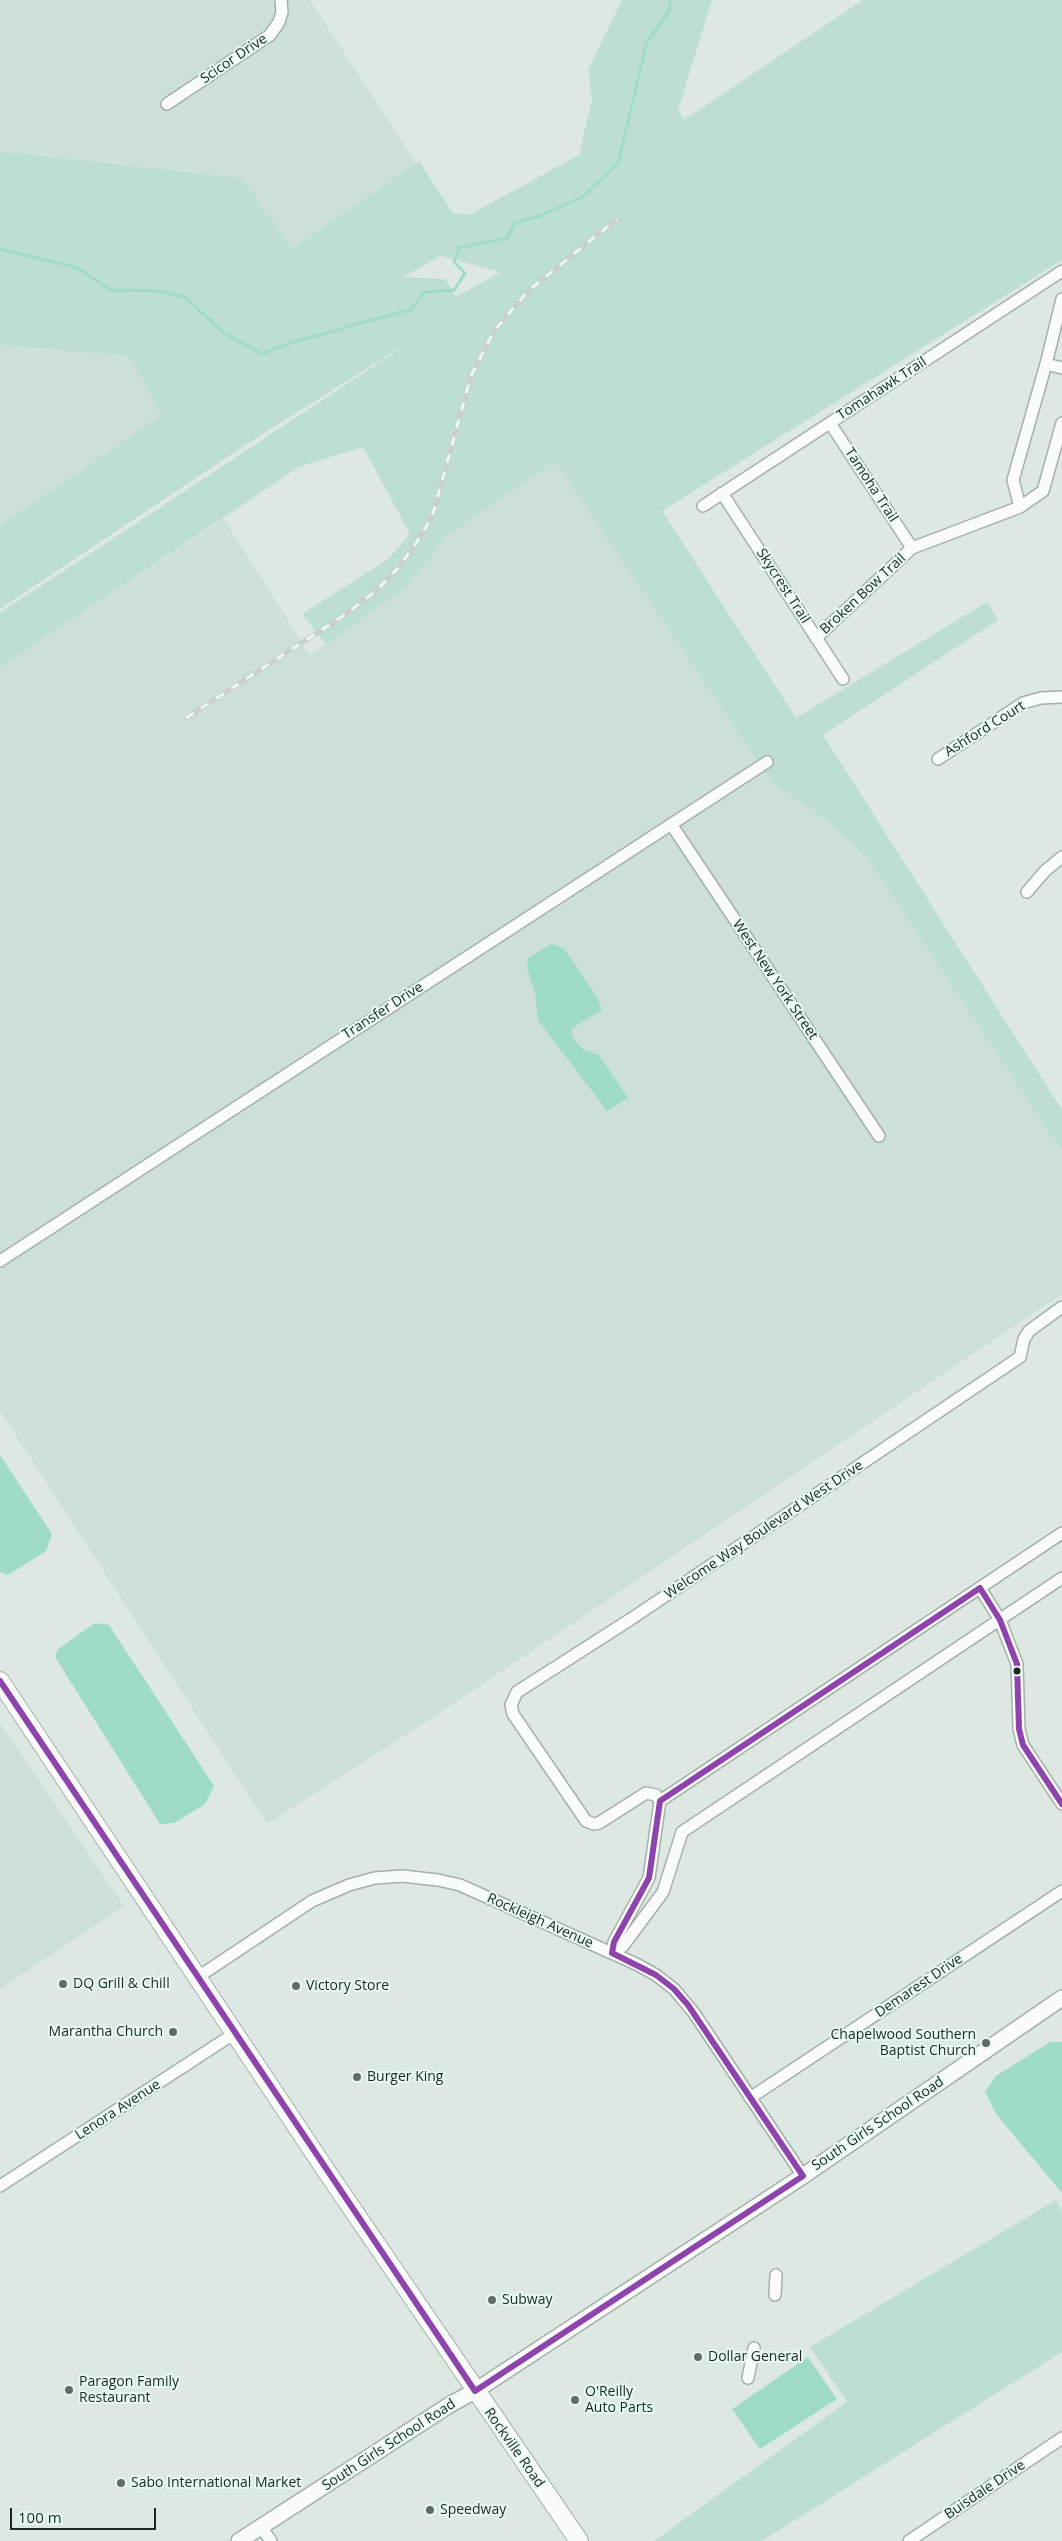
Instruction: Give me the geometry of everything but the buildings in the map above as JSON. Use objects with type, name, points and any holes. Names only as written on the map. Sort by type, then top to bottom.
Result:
[{"type":"main road","name":"Rockville Road","points":[[0,1681],[475,2391],[578,2541]]},
{"type":"main road","name":"South Girls School Road","points":[[240,2541],[451,2404],[475,2391],[803,2176],[1062,1998]]},
{"type":"street","name":"Scicor Drive","points":[[167,104],[270,35],[280,19],[281,0]]},
{"type":"street","name":"Tomahawk Trail","points":[[703,506],[1062,271]]},
{"type":"street","points":[[1020,507],[1013,480],[1046,364],[1062,299]]},
{"type":"street","points":[[1046,364],[1062,368]]},
{"type":"street","name":"Tamoha Trail","points":[[830,423],[912,548]]},
{"type":"street","name":"Broken Bow Trail","points":[[816,638],[912,548],[1020,507],[1043,491],[1062,424]]},
{"type":"street","name":"Skycrest Trail","points":[[722,493],[843,679]]},
{"type":"street","name":"Ashford Court","points":[[938,759],[1024,703],[1040,698],[1062,697]]},
{"type":"street","name":"Transfer Drive","points":[[0,1261],[766,762]]},
{"type":"street","name":"West New York Street","points":[[671,824],[879,1136]]},
{"type":"street","points":[[1027,892],[1045,871],[1062,857]]},
{"type":"street","name":"Welcome Way Boulevard West Drive","points":[[660,1801],[656,1795],[646,1793],[602,1822],[592,1824],[584,1819],[513,1714],[511,1706],[517,1692],[631,1619],[1020,1356],[1024,1339],[1029,1331],[1062,1307]]},
{"type":"street","points":[[612,1953],[614,1942],[649,1878],[660,1801],[1062,1533]]},
{"type":"street","points":[[612,1953],[623,1946],[663,1892],[682,1832],[1062,1578]]},
{"type":"street","points":[[980,1588],[1000,1620],[1017,1664],[1020,1736],[1023,1745],[1062,1804]]},
{"type":"street","name":"Rockleigh Avenue","points":[[198,1976],[319,1897],[349,1884],[389,1877],[425,1878],[460,1885],[612,1953],[656,1975],[674,1989],[694,2013],[803,2176]]},
{"type":"street","name":"Demarest Drive","points":[[750,2098],[1062,1891]]},
{"type":"street","name":"Lenora Avenue","points":[[0,2186],[235,2033]]},
{"type":"street","points":[[775,2295],[776,2275]]},
{"type":"street","points":[[748,2378],[754,2348]]},
{"type":"street","name":"Buisdale Drive","points":[[909,2541],[1062,2438]]},
{"type":"street","points":[[261,2527],[270,2541]]},
{"type":"shaded area","points":[[0,0],[310,0],[416,163],[292,249],[242,178],[0,151]]},
{"type":"shaded area","points":[[622,0],[712,0],[678,110],[684,120],[863,0],[1062,0],[1062,260],[662,511],[796,718],[987,602],[998,620],[823,735],[1062,1110],[1062,1152],[867,858],[824,818],[772,783],[555,461],[447,536],[406,588],[326,644],[302,614],[388,559],[410,534],[363,447],[299,467],[0,668],[0,613],[430,329],[242,447],[0,609],[0,526],[162,415],[129,356],[0,345],[0,151],[242,178],[292,249],[419,161],[453,213],[469,215],[579,155],[592,99],[588,70]],"holes":[[[441,256],[501,272],[456,297],[445,279],[403,277]]]},
{"type":"shaded area","points":[[0,345],[129,356],[163,415],[0,526]]},
{"type":"shaded area","points":[[555,461],[772,783],[824,818],[867,858],[1062,1152],[1062,1294],[435,1716],[267,1824],[0,1411],[0,668],[224,519],[310,655],[406,588],[447,536]]},
{"type":"shaded area","points":[[551,944],[564,948],[597,997],[602,1010],[571,1029],[573,1038],[583,1049],[599,1055],[628,1098],[607,1111],[538,1020],[535,992],[527,968],[528,958]]},
{"type":"shaded area","points":[[0,1455],[52,1534],[46,1551],[8,1575],[0,1572]]},
{"type":"shaded area","points":[[95,1623],[109,1625],[214,1786],[205,1804],[174,1823],[160,1824],[55,1657],[58,1649]]},
{"type":"shaded area","points":[[0,1723],[124,1906],[0,1989]]},
{"type":"shaded area","points":[[1050,2042],[1062,2042],[1062,2193],[996,2114],[985,2091],[996,2076]]},
{"type":"shaded area","points":[[1056,2200],[1062,2211],[1062,2352],[762,2541],[654,2541],[847,2402],[810,2347]]},
{"type":"shaded area","points":[[808,2357],[837,2399],[760,2449],[732,2409]]},
{"type":"waterway","points":[[0,249],[76,267],[111,290],[158,291],[185,297],[224,333],[262,354],[290,343],[412,309],[424,292],[454,290],[465,273],[454,262],[459,248],[507,238],[515,223],[540,216],[584,196],[618,163],[647,42],[670,10],[670,0]]},
{"type":"railway","points":[[186,718],[343,616],[377,590],[396,570],[415,545],[432,517],[471,376],[494,331],[528,291],[617,219]]},
{"type":"transit line","points":[[0,1681],[475,2391],[803,2176],[688,2005],[674,1989],[656,1975],[612,1953],[614,1942],[649,1878],[660,1801],[980,1588],[1000,1620],[1017,1664],[1019,1729],[1023,1745],[1062,1804]]},
{"type":"place","name":"DQ Grill & Chill","points":[[63,1984]]},
{"type":"place","name":"Victory Store","points":[[296,1986]]},
{"type":"place","name":"Marantha Church","points":[[173,2032]]},
{"type":"place","name":"Chapelwood Southern Baptist Church","points":[[986,2043]]},
{"type":"place","name":"Burger King","points":[[357,2077]]},
{"type":"place","name":"Subway","points":[[492,2300]]},
{"type":"place","name":"Dollar General","points":[[698,2357]]},
{"type":"place","name":"Paragon Family Restaurant","points":[[69,2390]]},
{"type":"place","name":"O'Reilly Auto Parts","points":[[575,2400]]},
{"type":"place","name":"Sabo International Market","points":[[121,2483]]},
{"type":"place","name":"Speedway","points":[[430,2510]]}]
